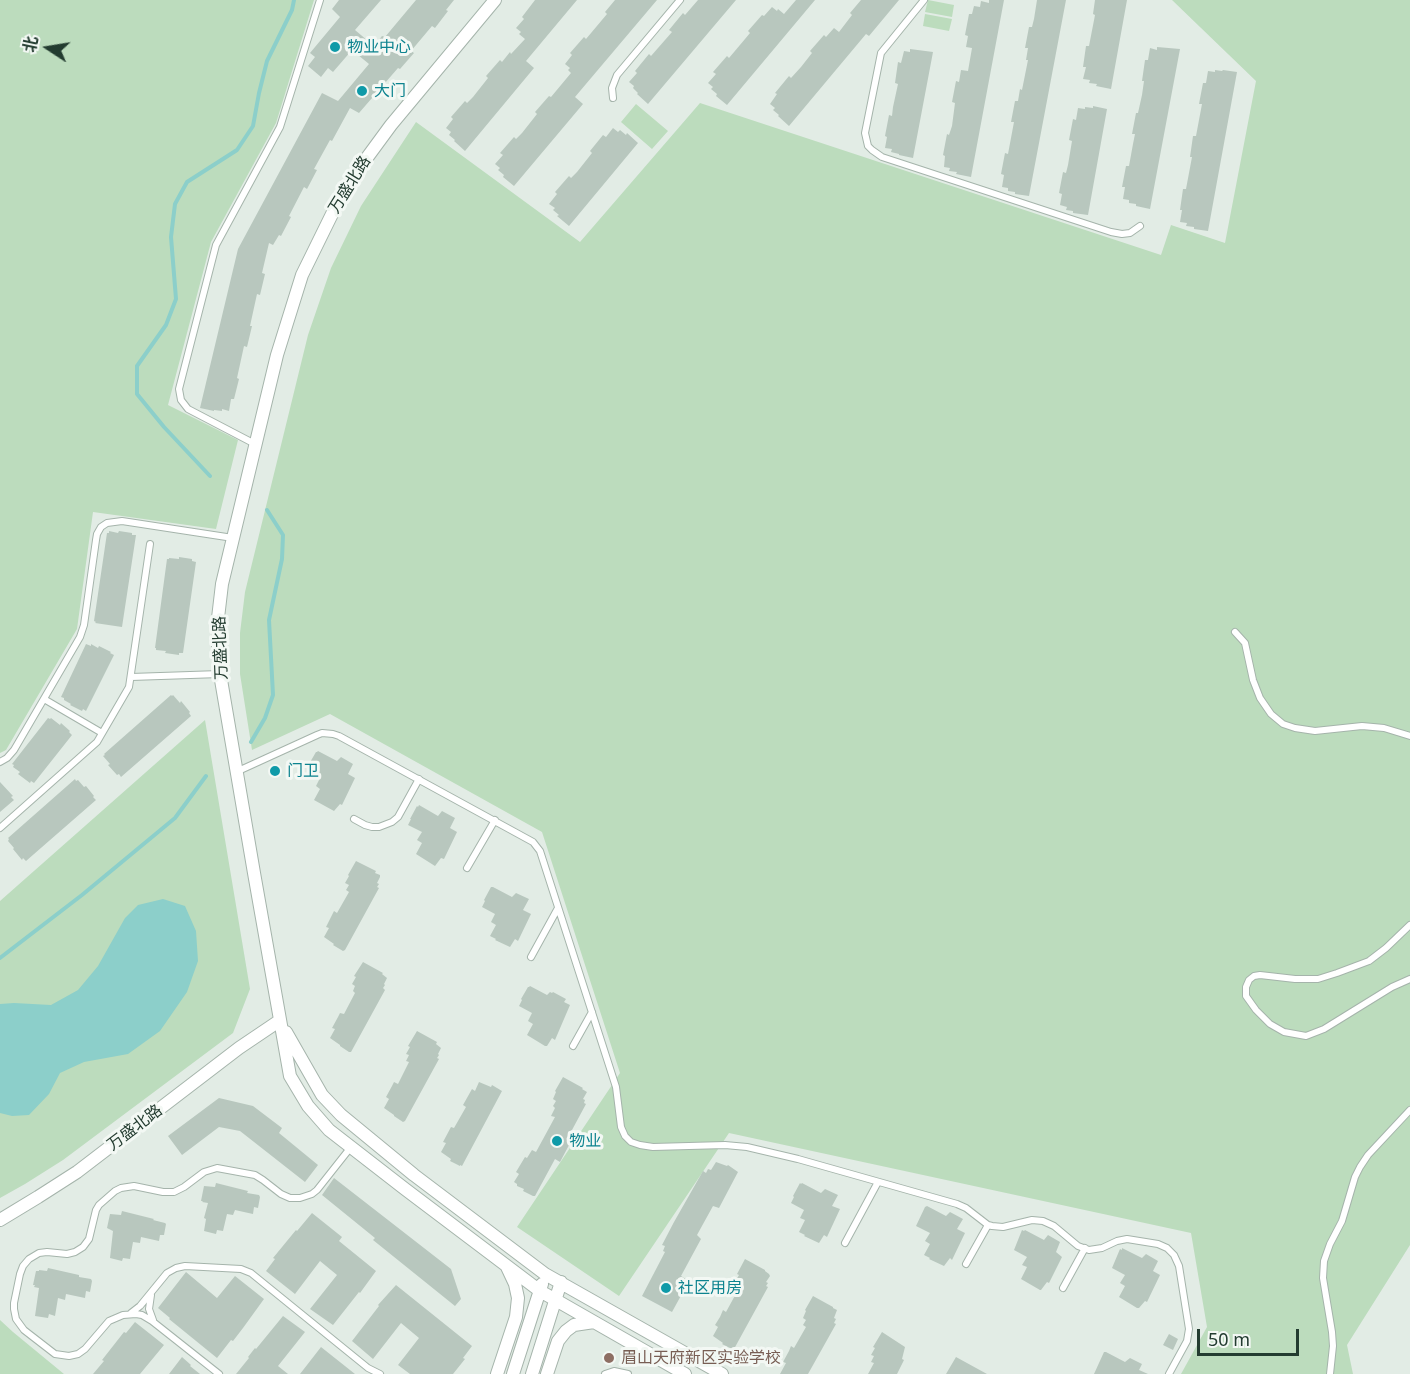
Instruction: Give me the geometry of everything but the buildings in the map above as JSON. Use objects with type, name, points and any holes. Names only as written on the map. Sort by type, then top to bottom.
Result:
[{"type":"street","name":"万盛北路","points":[[0,1220],[77,1172],[279,1021],[220,674],[218,618],[222,584],[277,355],[302,275],[334,210],[375,145],[495,0]]},
{"type":"street","points":[[279,1021],[290,1076],[308,1106],[329,1130],[540,1291],[685,1374]]},
{"type":"street","points":[[279,1021],[322,1095],[341,1116],[414,1175],[545,1274],[722,1374]]},
{"type":"street","points":[[497,1374],[516,1317],[518,1298],[506,1266]]},
{"type":"street","points":[[513,1374],[545,1274]]},
{"type":"street","points":[[532,1374],[561,1282]]},
{"type":"street","points":[[547,1374],[558,1341],[566,1331],[574,1325],[594,1322]]},
{"type":"lane","points":[[255,444],[188,409],[181,400],[179,389],[216,246],[280,127],[320,0]]},
{"type":"lane","points":[[613,98],[612,88],[617,75],[680,0]]},
{"type":"lane","points":[[924,0],[881,53],[865,133],[872,150],[882,157],[1111,232],[1130,233],[1140,226]]},
{"type":"lane","points":[[0,762],[14,750],[82,632],[97,534],[101,527],[107,523],[122,521],[233,538]]},
{"type":"lane","points":[[0,828],[97,742],[129,687],[150,544]]},
{"type":"lane","points":[[1235,632],[1245,643],[1253,680],[1260,698],[1271,714],[1282,724],[1316,731],[1362,726],[1384,728],[1410,736]]},
{"type":"lane","points":[[131,677],[220,674]]},
{"type":"lane","points":[[44,699],[102,733]]},
{"type":"lane","points":[[236,772],[313,736],[328,733],[339,736],[537,845],[616,1087],[621,1127],[625,1136],[632,1142],[653,1147],[725,1145],[747,1147],[798,1159],[962,1206],[988,1225],[1003,1227],[1032,1220],[1043,1221],[1054,1226],[1074,1243],[1089,1250],[1102,1248],[1117,1240],[1133,1239],[1162,1246],[1174,1255],[1179,1266],[1189,1329],[1187,1341],[1169,1374]]},
{"type":"lane","points":[[354,819],[372,827],[392,822],[398,817],[419,779]]},
{"type":"lane","points":[[467,868],[495,820]]},
{"type":"lane","points":[[531,957],[558,908]]},
{"type":"lane","points":[[1410,925],[1369,961],[1318,979],[1254,976],[1246,987],[1246,996],[1270,1024],[1284,1032],[1306,1036],[1324,1029],[1392,987],[1410,979]]},
{"type":"lane","points":[[573,1046],[592,1012]]},
{"type":"lane","points":[[1330,1374],[1333,1346],[1323,1278],[1324,1261],[1342,1221],[1360,1167],[1368,1155],[1410,1110]]},
{"type":"lane","points":[[219,1374],[142,1315],[118,1316],[109,1321],[78,1354],[69,1356],[55,1354],[24,1330],[16,1319],[14,1309],[21,1270],[26,1262],[36,1254],[43,1252],[67,1254],[83,1247],[89,1239],[99,1205],[121,1188],[134,1186],[174,1192],[204,1172],[217,1168],[255,1175],[281,1194],[290,1198],[300,1198],[317,1190],[351,1147]]},
{"type":"lane","points":[[845,1243],[878,1182]]},
{"type":"lane","points":[[966,1264],[988,1225]]},
{"type":"lane","points":[[1063,1288],[1085,1248]]},
{"type":"lane","points":[[129,1314],[140,1306],[171,1270],[180,1267],[246,1271],[376,1373]]},
{"type":"lane","points":[[153,1290],[149,1309],[155,1323]]},
{"type":"lane","points":[[605,1374],[614,1371],[628,1374]]},
{"type":"green space","points":[[0,0],[314,0],[276,123],[211,242],[168,405],[238,440],[216,529],[93,512],[77,629],[6,750],[0,753]]},
{"type":"green space","points":[[928,0],[954,5],[952,17],[925,12]]},
{"type":"green space","points":[[1172,0],[1410,0],[1410,1245],[1347,1345],[1353,1374],[1181,1374],[1207,1327],[1191,1233],[729,1133],[619,1296],[517,1227],[620,1073],[542,832],[330,714],[252,750],[240,674],[240,633],[245,592],[308,335],[331,268],[361,206],[416,122],[580,242],[700,103],[1161,255],[1171,225],[1225,243],[1256,81]]},
{"type":"green space","points":[[925,14],[952,19],[949,31],[923,26]]},
{"type":"green space","points":[[636,104],[668,131],[652,149],[621,122]]},
{"type":"green space","points":[[205,720],[250,989],[233,1033],[63,1160],[0,1198],[0,901]]},
{"type":"green space","points":[[0,1320],[13,1332],[64,1374],[0,1374]]},
{"type":"water","points":[[163,899],[185,906],[196,931],[198,961],[187,992],[160,1031],[128,1054],[84,1062],[60,1073],[49,1094],[29,1115],[12,1116],[0,1113],[0,1004],[51,1005],[78,990],[98,966],[125,918],[138,905]]},
{"type":"waterway","points":[[210,476],[137,394],[137,366],[166,325],[176,299],[171,237],[175,204],[187,182],[237,150],[253,126],[267,61],[292,10],[294,0]]},
{"type":"waterway","points":[[251,742],[265,718],[273,695],[269,620],[282,559],[283,535],[267,510]]},
{"type":"waterway","points":[[0,958],[82,895],[175,818],[206,776]]},
{"type":"place","name":"物业中心","points":[[335,47]]},
{"type":"place","name":"大门","points":[[362,91]]},
{"type":"place","name":"门卫","points":[[275,771]]},
{"type":"place","name":"物业","points":[[557,1141]]},
{"type":"place","name":"社区用房","points":[[666,1288]]},
{"type":"place","name":"眉山天府新区实验学校","points":[[609,1358]]}]
